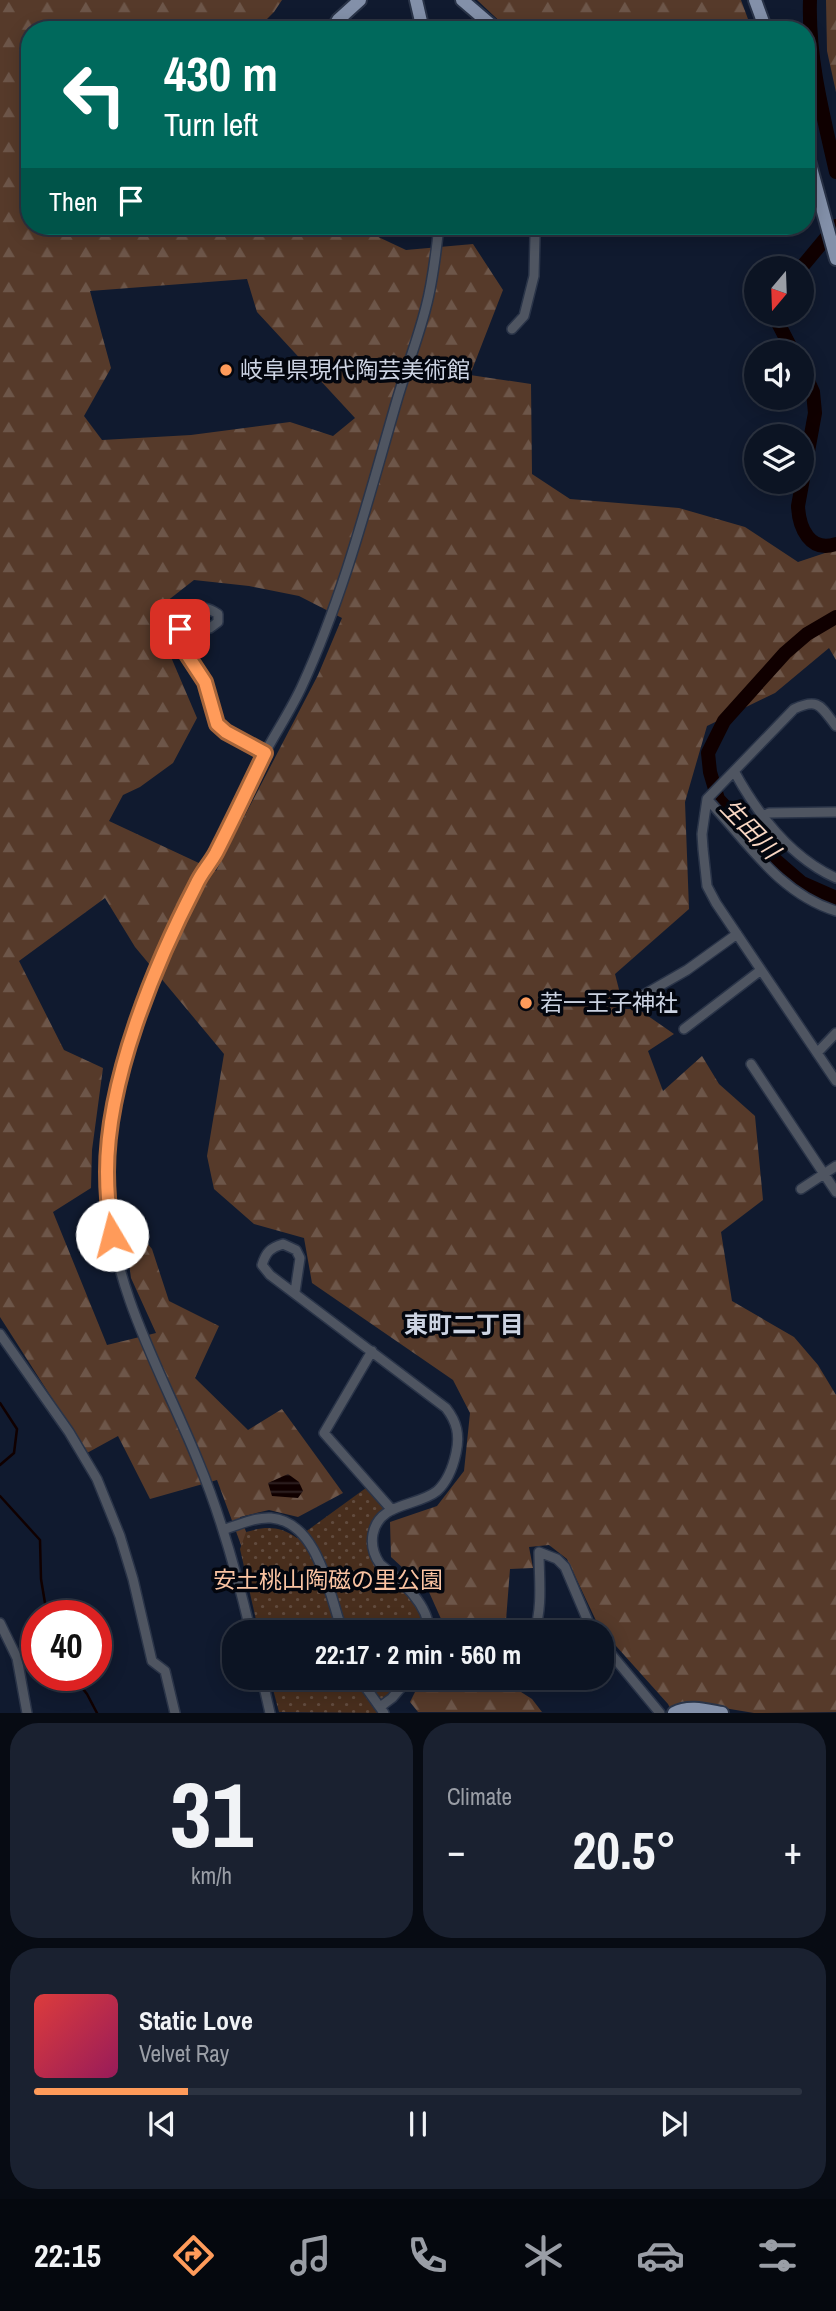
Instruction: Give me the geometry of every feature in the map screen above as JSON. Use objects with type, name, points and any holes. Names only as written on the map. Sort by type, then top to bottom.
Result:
[{"type":"main road","points":[[337,21],[360,0]]},
{"type":"main road","points":[[416,0],[421,21]]},
{"type":"main road","points":[[463,0],[487,21]]},
{"type":"main road","points":[[755,0],[763,21]]},
{"type":"main road","points":[[815,184],[834,253]]},
{"type":"main road","points":[[674,1713],[683,1708],[722,1713]]},
{"type":"street","points":[[247,1620],[223,1530],[199,1463],[123,1279],[112,1235],[108,1202],[110,1130],[118,1086],[167,943],[301,689],[320,644],[347,567],[427,306],[438,235]]},
{"type":"street","points":[[512,329],[524,316],[534,276],[535,235]]},
{"type":"street","points":[[182,642],[191,626],[211,628],[218,622],[218,614],[209,608],[197,609],[186,617],[180,629],[182,642],[184,650],[205,682],[217,724],[226,732],[265,753]]},
{"type":"street","points":[[836,726],[821,707],[814,703],[794,709],[707,799],[702,834],[706,886],[836,1081]]},
{"type":"street","points":[[734,771],[763,816],[794,851],[818,869],[836,878]]},
{"type":"street","points":[[707,799],[776,875],[804,898],[836,911]]},
{"type":"street","points":[[763,816],[769,813],[836,812]]},
{"type":"street","points":[[633,1001],[687,970],[737,934]]},
{"type":"street","points":[[684,1029],[761,970]]},
{"type":"street","points":[[817,1053],[836,1033]]},
{"type":"street","points":[[751,1064],[836,1192]]},
{"type":"street","points":[[801,1189],[836,1167]]},
{"type":"street","points":[[295,1292],[300,1258],[296,1250],[283,1244],[271,1247],[262,1265],[270,1275],[446,1408],[455,1419],[457,1450],[446,1482],[434,1493],[387,1511],[374,1528],[372,1544],[375,1557],[420,1602],[429,1620]]},
{"type":"street","points":[[0,1334],[69,1432],[97,1479],[120,1536],[152,1661],[165,1671],[175,1713]]},
{"type":"street","points":[[372,1351],[324,1433],[392,1510]]},
{"type":"street","points":[[223,1530],[270,1518],[292,1525],[304,1534],[313,1546],[339,1620]]},
{"type":"street","points":[[538,1620],[539,1552],[557,1559],[565,1567],[587,1620]]},
{"type":"street","points":[[0,1623],[17,1658],[27,1713]]},
{"type":"street","points":[[614,1657],[660,1713]]},
{"type":"street","points":[[265,1690],[270,1713]]},
{"type":"street","points":[[368,1690],[382,1710],[399,1690]]},
{"type":"green space","points":[[0,0],[282,0],[265,21],[21,21],[21,235],[374,235],[406,250],[473,244],[503,290],[470,375],[531,384],[532,474],[570,499],[679,508],[745,527],[798,562],[831,551],[836,544],[836,660],[829,648],[775,693],[707,726],[685,802],[689,909],[615,974],[624,1009],[638,1009],[674,1034],[648,1051],[663,1091],[702,1056],[719,1084],[755,1116],[763,1200],[721,1232],[732,1301],[794,1337],[818,1365],[836,1395],[836,1712],[754,1713],[724,1708],[672,1712],[668,1704],[614,1644],[614,1620],[596,1620],[567,1559],[549,1545],[529,1547],[533,1568],[510,1569],[506,1620],[442,1620],[429,1592],[391,1557],[390,1522],[437,1506],[464,1471],[470,1413],[453,1380],[312,1283],[304,1238],[254,1224],[214,1189],[207,1156],[224,1054],[135,947],[105,898],[19,961],[64,1050],[103,1068],[92,1150],[91,1188],[53,1212],[107,1345],[156,1333],[131,1278],[122,1212],[152,1249],[169,1301],[219,1326],[195,1378],[248,1430],[282,1409],[343,1493],[298,1517],[269,1510],[240,1517],[247,1534],[258,1620],[241,1545],[217,1480],[150,1499],[118,1436],[87,1453],[0,1317]],"holes":[[[247,279],[257,312],[355,418],[333,436],[290,422],[191,435],[102,440],[84,416],[111,368],[90,291]],[[194,580],[249,586],[299,596],[342,618],[318,675],[216,871],[109,821],[123,795],[140,787],[173,763],[197,718],[162,636],[162,605]]]},
{"type":"green space","points":[[477,0],[741,0],[749,21],[499,21]]},
{"type":"green space","points":[[826,0],[836,0],[836,92],[827,51]]},
{"type":"green space","name":"安土桃山陶磁の里公園","points":[[370,1485],[392,1510],[378,1521],[375,1557],[420,1602],[425,1620],[256,1620],[240,1549],[246,1532],[273,1528],[297,1538]]},
{"type":"green space","points":[[273,1690],[397,1690],[380,1707],[384,1713],[279,1712]]},
{"type":"green space","points":[[416,1690],[518,1690],[532,1699],[542,1712],[418,1712],[410,1702]]},
{"type":"shaded area","points":[[288,1474],[299,1482],[303,1491],[298,1498],[272,1496],[268,1483]]},
{"type":"waterway","name":"生田川","points":[[810,0],[810,21]]},
{"type":"waterway","name":"生田川","points":[[815,70],[836,172]]},
{"type":"waterway","name":"生田川","points":[[811,256],[836,226]]},
{"type":"waterway","name":"生田川","points":[[780,326],[787,340]]},
{"type":"waterway","name":"生田川","points":[[814,402],[815,413],[798,506],[799,514],[804,530],[813,542],[827,546],[836,544]]},
{"type":"waterway","name":"生田川","points":[[836,617],[807,634],[785,653],[724,721],[708,753],[718,799],[772,857],[802,883],[836,898]]},
{"type":"waterway","points":[[0,1403],[17,1429],[14,1453],[0,1465]]},
{"type":"waterway","points":[[0,1496],[40,1540],[44,1600]]},
{"type":"waterway","points":[[85,1691],[97,1713]]},
{"type":"place","name":"岐阜県現代陶芸美術館","points":[[226,370]]},
{"type":"place","name":"若一王子神社","points":[[526,1003]]},
{"type":"district","name":"東町二丁目","points":[[464,1325]]},
{"type":"route","points":[[112,1235],[108,1202],[108,1143],[126,1055],[167,943],[197,882],[215,856],[265,753],[226,732],[217,724],[205,682],[184,650],[180,629]]}]
